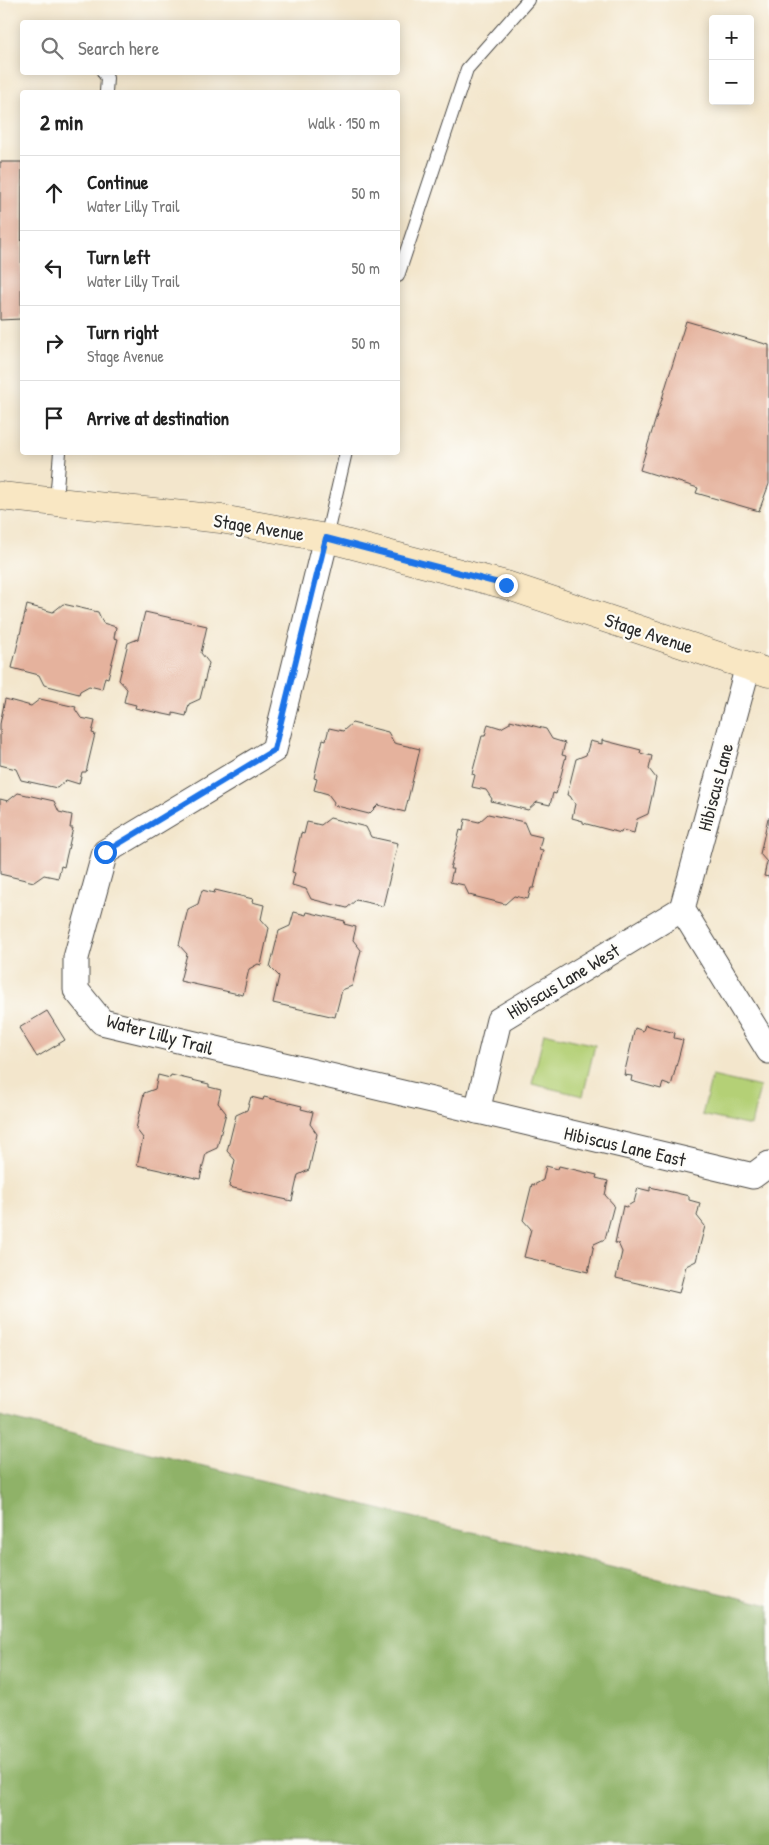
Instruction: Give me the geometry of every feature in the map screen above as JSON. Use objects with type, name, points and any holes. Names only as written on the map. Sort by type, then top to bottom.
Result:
[{"type":"main road","name":"Stage Avenue","points":[[0,496],[56,500],[221,519],[326,538],[506,585],[758,670]]},
{"type":"street","name":"Water Lilly Trail","points":[[326,538],[274,750],[105,852],[76,958],[76,990],[102,1022],[477,1111]]},
{"type":"street","name":"Hibiscus Lane","points":[[682,909],[758,670]]},
{"type":"street","name":"Hibiscus Lane West","points":[[477,1111],[499,1020],[682,909]]},
{"type":"street","points":[[682,909],[769,1051]]},
{"type":"street","name":"Hibiscus Lane East","points":[[477,1111],[753,1176],[769,1164]]},
{"type":"lane","points":[[400,270],[467,69],[528,0]]},
{"type":"lane","points":[[105,75],[107,78],[106,90]]},
{"type":"lane","points":[[56,500],[60,455]]},
{"type":"lane","points":[[326,538],[345,455]]},
{"type":"green space","points":[[544,1033],[595,1045],[583,1096],[532,1084]]},
{"type":"green space","points":[[712,1076],[760,1087],[751,1126],[702,1115]]},
{"type":"green space","points":[[0,1416],[769,1605],[769,1845],[0,1845]]},
{"type":"building","points":[[0,162],[20,162],[20,319],[0,320]]},
{"type":"building","points":[[686,321],[769,345],[769,484],[759,511],[696,493],[698,488],[640,470]]},
{"type":"building","points":[[63,604],[98,612],[103,623],[116,627],[114,638],[118,639],[108,678],[105,677],[102,689],[89,686],[80,691],[79,694],[44,685],[39,675],[12,668],[27,605],[53,612]]},
{"type":"building","points":[[145,612],[207,626],[201,653],[209,663],[200,699],[189,704],[186,716],[173,713],[173,716],[135,708],[136,705],[124,702],[127,689],[119,680],[128,643],[138,639]]},
{"type":"building","points":[[5,699],[31,706],[40,699],[76,707],[75,709],[81,718],[95,721],[92,733],[95,734],[86,772],[82,772],[79,784],[66,780],[57,788],[21,780],[16,769],[0,765],[0,724]]},
{"type":"building","points":[[510,720],[546,729],[552,739],[565,743],[562,755],[566,756],[556,794],[553,793],[550,805],[537,802],[528,810],[491,801],[492,799],[486,790],[472,787],[475,775],[472,774],[482,736],[485,736],[488,724],[501,728],[510,723]]},
{"type":"building","points":[[352,723],[388,732],[394,743],[420,749],[405,812],[378,805],[369,814],[333,805],[334,802],[328,794],[314,790],[317,779],[314,778],[323,739],[326,740],[329,728],[343,731]]},
{"type":"building","points":[[602,740],[641,750],[640,753],[652,756],[649,769],[656,778],[648,814],[637,819],[634,833],[622,830],[621,833],[583,823],[583,821],[572,818],[575,804],[570,796],[567,795],[576,759],[586,755],[590,741],[602,744]]},
{"type":"building","points":[[18,793],[54,801],[59,812],[72,815],[70,828],[73,828],[64,867],[61,866],[58,878],[44,875],[34,882],[0,874],[0,799],[8,801]]},
{"type":"building","points":[[488,814],[524,822],[529,834],[542,837],[539,849],[543,850],[534,888],[531,888],[528,899],[514,896],[505,904],[469,895],[464,885],[450,882],[453,869],[450,869],[460,830],[463,831],[465,819],[479,822]]},
{"type":"building","points":[[330,818],[366,827],[371,837],[398,843],[383,906],[356,900],[347,908],[311,899],[306,889],[292,885],[295,873],[292,872],[301,833],[304,834],[307,822],[321,825]]},
{"type":"building","points":[[768,818],[769,877],[764,876],[767,862],[760,854]]},
{"type":"building","points":[[202,890],[214,893],[215,890],[253,899],[252,902],[264,905],[261,919],[269,928],[261,965],[258,964],[249,969],[243,995],[180,981],[187,954],[179,945],[188,909],[198,904]]},
{"type":"building","points":[[294,912],[306,915],[307,912],[345,921],[344,924],[356,927],[353,940],[361,950],[352,986],[342,990],[335,1017],[273,1003],[279,976],[270,967],[279,931],[290,926]]},
{"type":"building","points":[[47,1011],[65,1040],[37,1057],[19,1028]]},
{"type":"building","points":[[645,1025],[675,1033],[674,1038],[683,1040],[671,1086],[663,1083],[661,1089],[631,1081],[632,1076],[624,1075],[635,1028],[643,1031]]},
{"type":"building","points":[[158,1075],[170,1078],[171,1075],[209,1084],[209,1087],[221,1090],[218,1103],[226,1113],[217,1148],[206,1153],[200,1179],[137,1165],[143,1138],[136,1129],[144,1093],[155,1089]]},
{"type":"building","points":[[251,1097],[263,1100],[264,1097],[302,1106],[301,1109],[313,1112],[310,1124],[317,1134],[309,1170],[298,1175],[292,1201],[229,1187],[235,1160],[227,1151],[236,1115],[247,1110]]},
{"type":"building","points":[[546,1166],[558,1169],[559,1166],[597,1175],[596,1178],[608,1181],[605,1195],[614,1205],[605,1239],[594,1244],[588,1272],[524,1257],[531,1229],[523,1220],[532,1184],[534,1185],[543,1180]]},
{"type":"building","points":[[650,1187],[689,1196],[689,1200],[700,1203],[697,1216],[705,1226],[696,1261],[686,1266],[679,1293],[616,1278],[622,1252],[618,1243],[615,1243],[623,1206],[626,1207],[634,1202],[638,1188],[650,1191]]},
{"type":"route","points":[[105,852],[274,750],[326,538],[506,585]]}]
